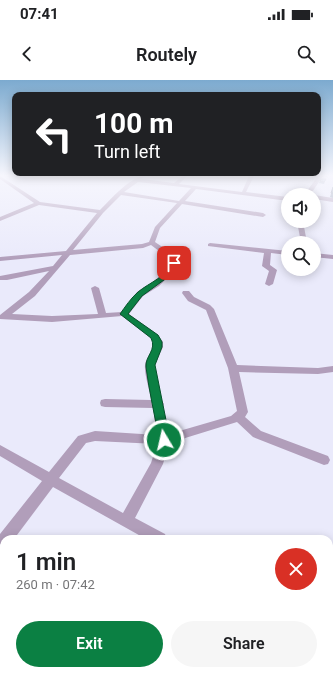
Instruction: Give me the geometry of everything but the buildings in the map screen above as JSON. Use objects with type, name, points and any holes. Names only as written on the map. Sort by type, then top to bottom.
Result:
[{"type":"street","points":[[0,219],[36,204]]},
{"type":"street","points":[[43,204],[101,212]]},
{"type":"street","points":[[2,318],[32,294],[56,268],[109,204]]},
{"type":"street","points":[[152,243],[157,228],[179,204]]},
{"type":"street","points":[[192,204],[263,215]]},
{"type":"street","points":[[0,259],[143,246],[152,243]]},
{"type":"street","points":[[124,314],[140,294],[166,276],[174,267],[174,263],[168,254],[152,243]]},
{"type":"street","points":[[210,245],[281,252]]},
{"type":"street","points":[[268,251],[266,266],[273,270],[269,284]]},
{"type":"street","points":[[321,256],[333,257]]},
{"type":"street","points":[[0,278],[16,277],[35,270],[56,268]]},
{"type":"street","points":[[95,288],[103,316]]},
{"type":"street","points":[[8,535],[82,439],[88,437],[164,440],[239,417],[243,412],[233,368],[210,309],[192,301],[186,293]]},
{"type":"street","points":[[2,318],[52,319],[124,314],[155,336],[158,342],[158,347],[150,365],[159,404],[164,440],[157,464],[126,521]]},
{"type":"street","points":[[233,368],[318,371],[333,369]]},
{"type":"street","points":[[105,403],[159,404]]},
{"type":"street","points":[[239,417],[257,434],[324,460]]},
{"type":"street","points":[[0,450],[51,480],[152,535]]},
{"type":"route","points":[[164,440],[159,404],[150,365],[158,347],[158,342],[155,336],[124,314],[140,294],[166,276],[174,267],[174,263]]}]
